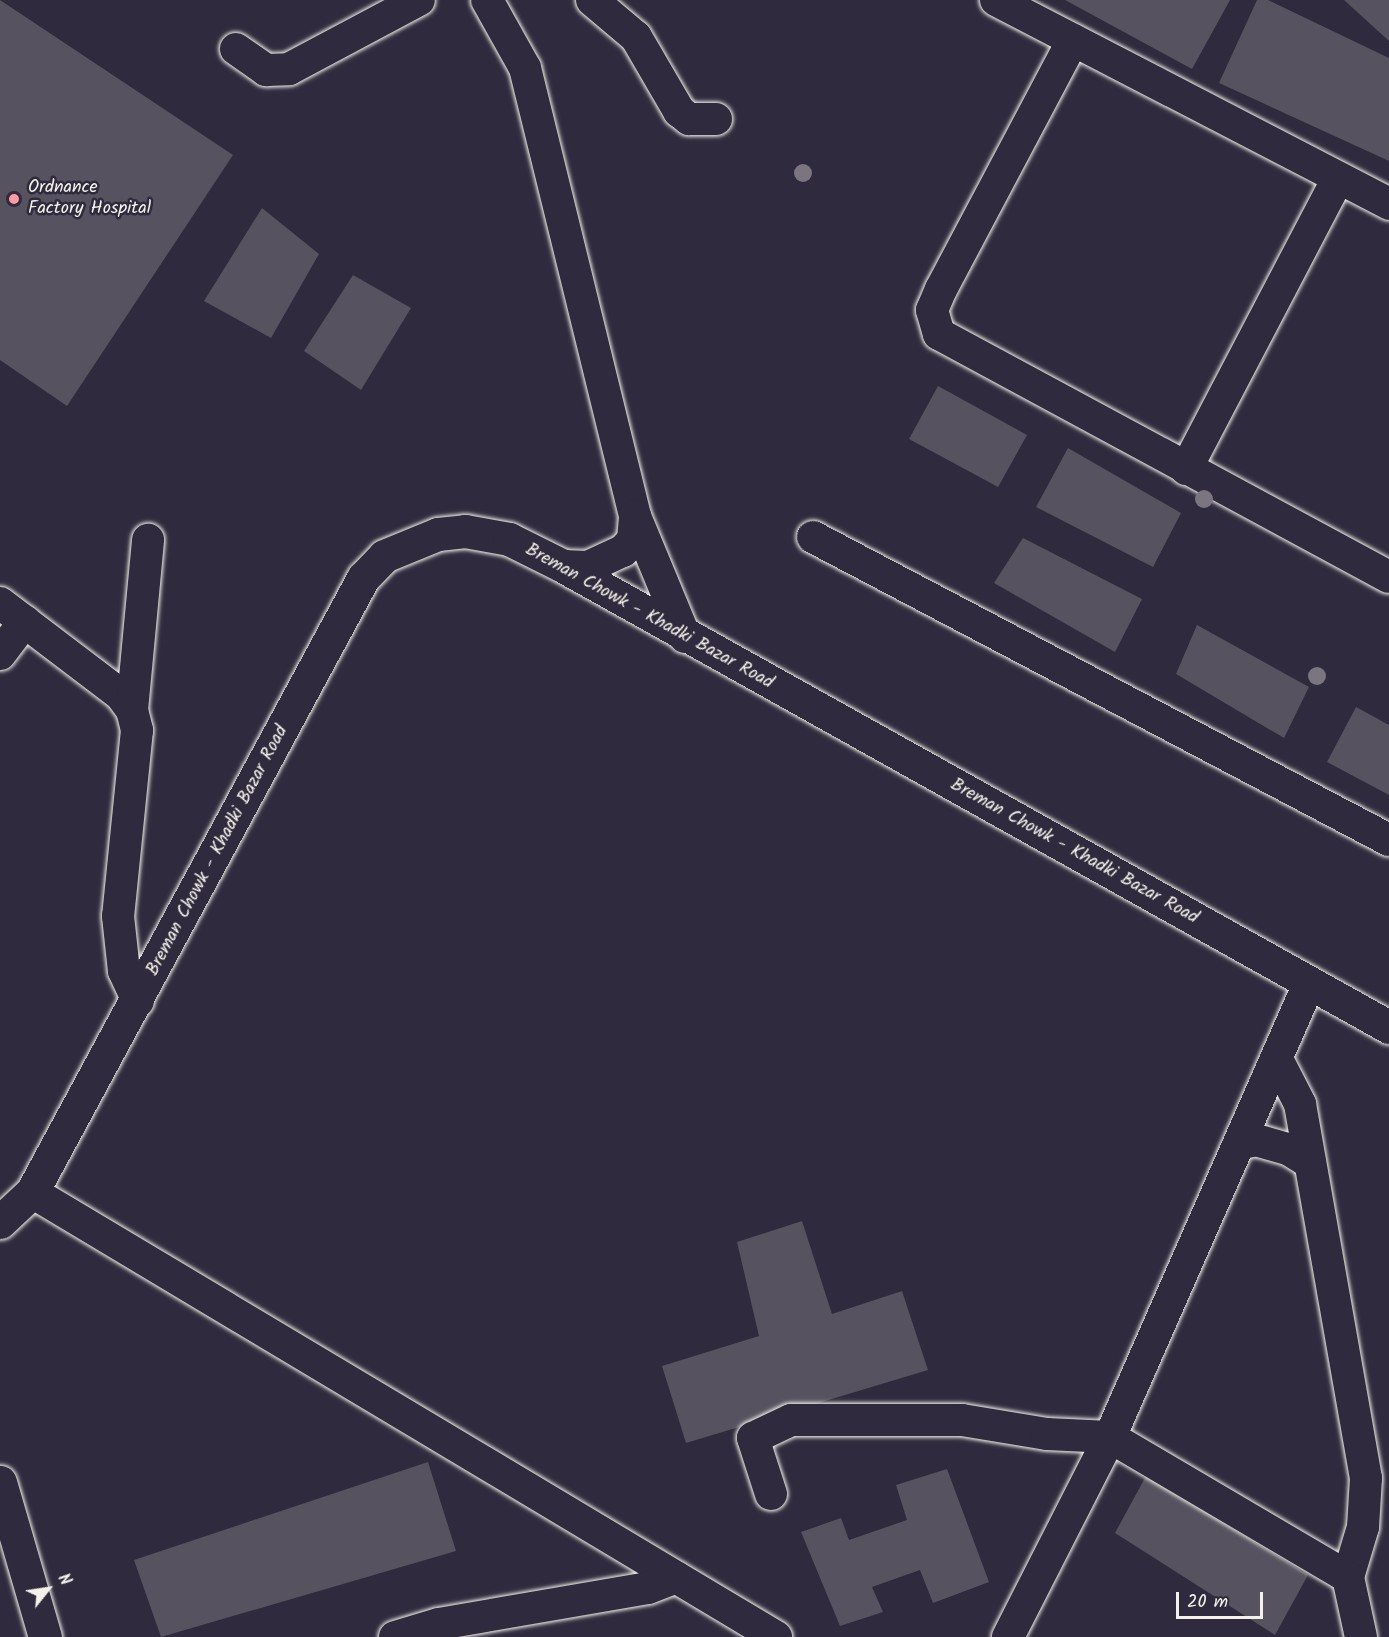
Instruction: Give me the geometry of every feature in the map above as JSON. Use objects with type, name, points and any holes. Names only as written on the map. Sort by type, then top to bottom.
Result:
[{"type":"main road","name":"Breman Chowk - Khadki Bazar Road","points":[[0,1222],[32,1192],[138,1001],[363,578],[384,556],[424,536],[465,531],[509,539],[563,566],[685,638],[1389,1027]]},
{"type":"main road","points":[[0,1482],[45,1637]]},
{"type":"street","points":[[236,49],[266,70],[290,69],[419,0]]},
{"type":"street","points":[[486,0],[525,68],[635,516],[685,638]]},
{"type":"street","points":[[592,0],[636,38],[679,111],[689,119],[716,118]]},
{"type":"street","points":[[996,0],[1389,204]]},
{"type":"street","points":[[1073,40],[932,310],[939,334],[955,346],[1389,577]]},
{"type":"street","points":[[1186,469],[1338,178]]},
{"type":"street","points":[[563,566],[588,567],[623,551],[633,540],[635,516]]},
{"type":"street","points":[[813,537],[1389,840]]},
{"type":"street","points":[[138,1001],[124,971],[118,916],[137,730],[132,710],[148,540]]},
{"type":"street","points":[[0,603],[121,695],[132,710]]},
{"type":"street","points":[[0,654],[25,621]]},
{"type":"street","points":[[1008,1637],[1110,1437],[1309,983]]},
{"type":"street","points":[[1277,1059],[1299,1104],[1366,1478],[1363,1527],[1348,1577],[1361,1637]]},
{"type":"street","points":[[1239,1144],[1256,1140],[1288,1149],[1310,1163]]},
{"type":"street","points":[[32,1192],[776,1637]]},
{"type":"street","points":[[771,1494],[753,1438],[791,1420],[962,1420],[1047,1434],[1110,1437],[1348,1577]]},
{"type":"street","points":[[395,1637],[440,1624],[648,1588],[676,1577]]},
{"type":"building","points":[[0,0],[233,155],[67,406],[0,360]]},
{"type":"building","points":[[1065,0],[1230,0],[1192,69]]},
{"type":"building","points":[[1257,0],[1268,0],[1389,58],[1389,161],[1219,83]]},
{"type":"building","points":[[1344,0],[1389,0],[1389,41]]},
{"type":"building","points":[[262,208],[319,254],[271,338],[204,301]]},
{"type":"building","points":[[353,275],[411,308],[361,390],[304,351]]},
{"type":"building","points":[[938,386],[1027,435],[998,487],[909,439]]},
{"type":"building","points":[[1068,448],[1181,513],[1153,567],[1036,507]]},
{"type":"building","points":[[1023,538],[1142,599],[1115,652],[994,583]]},
{"type":"building","points":[[1197,625],[1309,687],[1284,738],[1176,674]]},
{"type":"building","points":[[1356,707],[1389,725],[1389,795],[1327,762]]},
{"type":"building","points":[[802,1221],[832,1314],[902,1291],[928,1370],[686,1443],[662,1366],[759,1336],[737,1242]]},
{"type":"building","points":[[428,1462],[456,1551],[161,1637],[134,1560]]},
{"type":"building","points":[[947,1469],[989,1582],[933,1603],[920,1570],[872,1587],[883,1612],[840,1626],[801,1532],[841,1518],[849,1540],[907,1520],[896,1485]]},
{"type":"building","points":[[1146,1476],[1308,1575],[1275,1635],[1115,1533]]},
{"type":"place","name":"Ordnance Factory Hospital","points":[[14,199]]}]
